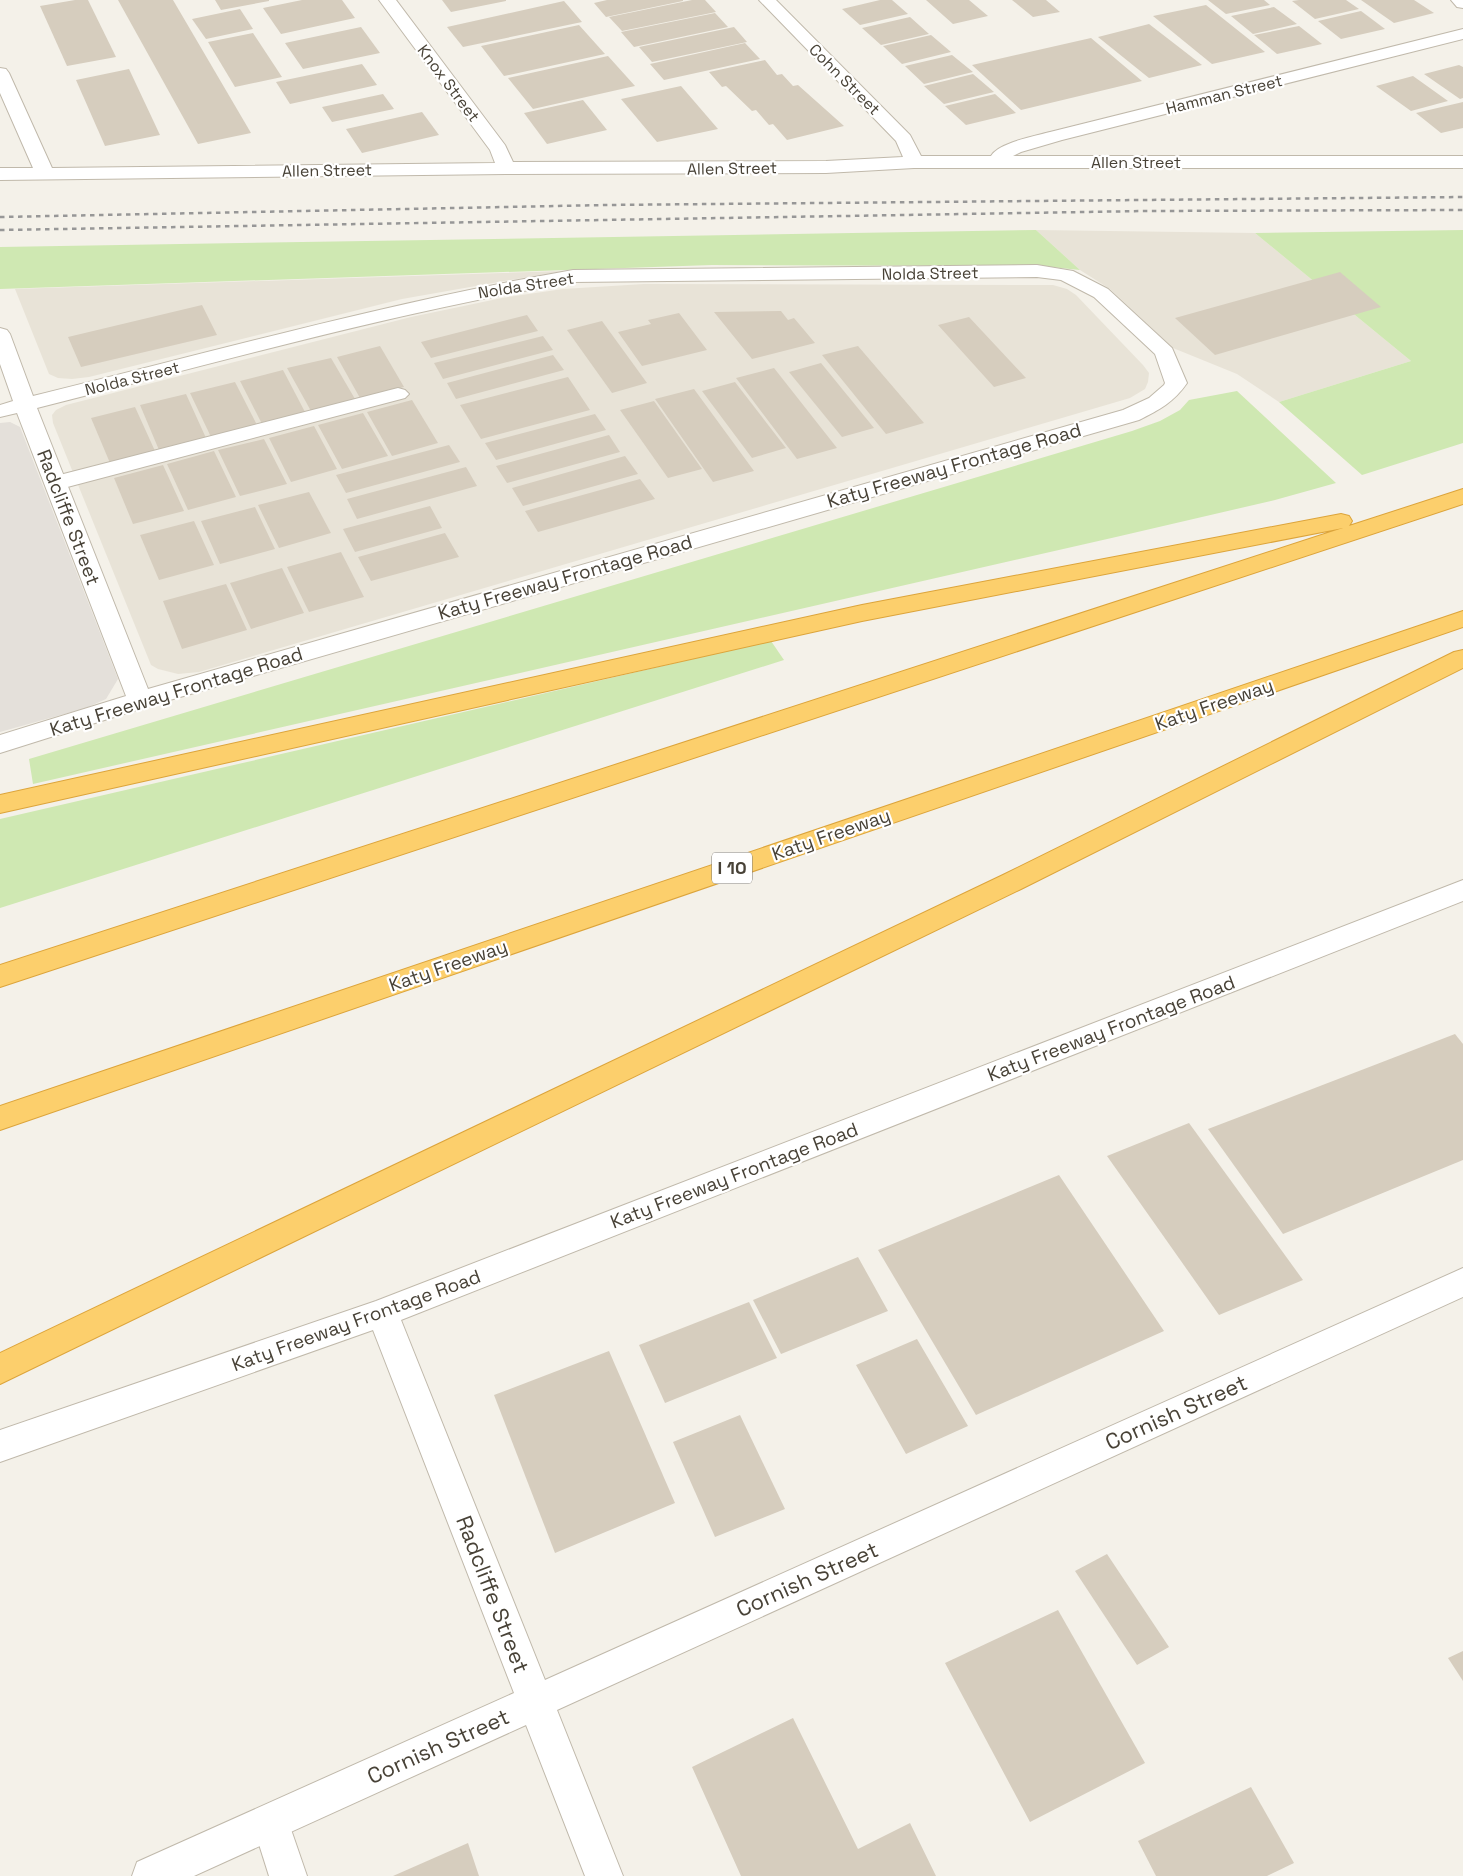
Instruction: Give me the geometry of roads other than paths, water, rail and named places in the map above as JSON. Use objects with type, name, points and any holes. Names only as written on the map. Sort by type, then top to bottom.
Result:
[{"type":"highway","points":[[0,804],[862,613],[1457,498]]},
{"type":"highway","points":[[0,976],[1457,498]]},
{"type":"highway","name":"Katy Freeway","points":[[0,1118],[1463,619]]},
{"type":"highway","points":[[0,1369],[1012,882],[1463,658]]},
{"type":"street","name":"Knox Street","points":[[387,0],[499,149],[506,168]]},
{"type":"street","name":"Cohn Street","points":[[769,0],[904,139],[914,162]]},
{"type":"street","points":[[1459,0],[1463,3]]},
{"type":"street","name":"Hamman Street","points":[[987,162],[1015,148],[1056,136],[1463,34]]},
{"type":"street","points":[[0,73],[45,173]]},
{"type":"street","name":"Allen Street","points":[[0,174],[506,168],[826,167],[914,162],[1463,162]]},
{"type":"street","name":"Nolda Street","points":[[0,411],[421,304],[499,288],[573,276],[1037,272],[1066,276],[1101,293],[1165,352],[1176,383],[1170,394],[1152,406],[1131,415]]},
{"type":"street","name":"Radcliffe Street","points":[[0,334],[25,405],[140,700]]},
{"type":"street","points":[[56,484],[398,394]]},
{"type":"street","name":"Katy Freeway Frontage Road","points":[[0,744],[140,700],[1131,415]]},
{"type":"street","name":"Katy Freeway Frontage Road","points":[[0,1446],[382,1313],[1463,890]]},
{"type":"street","name":"Cornish Street","points":[[151,1876],[1463,1282]]},
{"type":"street","name":"Radcliffe Street","points":[[382,1313],[604,1876]]},
{"type":"street","points":[[271,1822],[288,1876]]},
{"type":"railway","points":[[0,217],[606,205],[1463,197]]},
{"type":"railway","points":[[0,230],[1144,211],[1463,210]]}]
